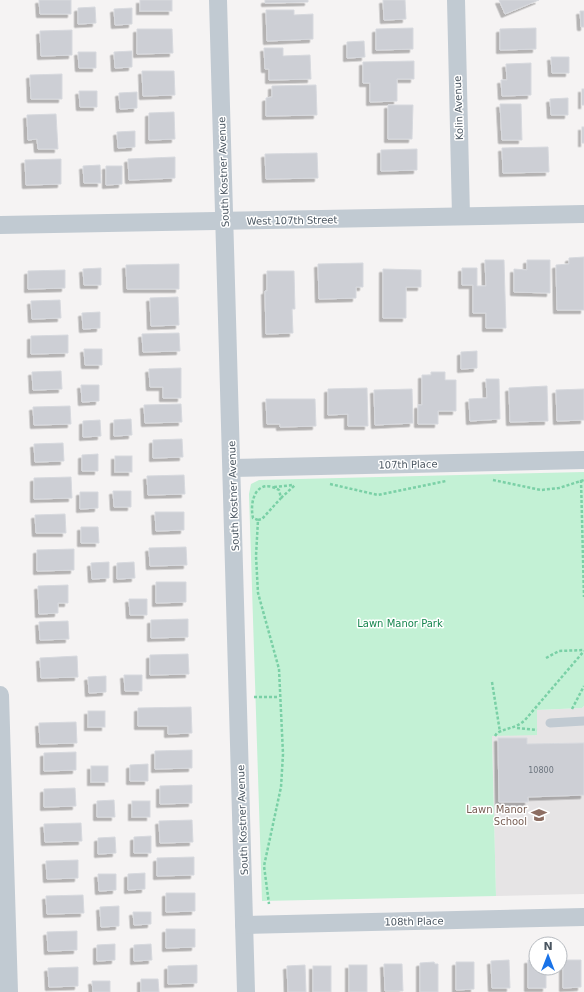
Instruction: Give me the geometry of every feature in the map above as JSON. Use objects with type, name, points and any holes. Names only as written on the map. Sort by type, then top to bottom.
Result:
[{"type":"street","name":"South Kostner Avenue","points":[[218,0],[246,992]]},
{"type":"street","name":"Kolin Avenue","points":[[456,0],[461,216]]},
{"type":"street","name":"West 107th Street","points":[[0,225],[584,214]]},
{"type":"street","name":"107th Place","points":[[232,468],[584,460]]},
{"type":"street","points":[[0,695],[9,992]]},
{"type":"street","name":"108th Place","points":[[244,926],[584,917]]},
{"type":"lane","points":[[550,723],[584,721]]},
{"type":"path","points":[[329,484],[378,495],[453,480]]},
{"type":"path","points":[[486,480],[541,490],[559,488],[582,480],[584,597]]},
{"type":"path","points":[[258,520],[262,519],[296,484]]},
{"type":"path","points":[[258,520],[253,518],[252,500],[257,491],[266,486],[274,487],[302,484]]},
{"type":"path","points":[[274,487],[279,490],[281,498]]},
{"type":"path","points":[[258,520],[256,556],[258,593],[278,669],[283,754],[282,787],[264,866],[269,904]]},
{"type":"path","points":[[546,658],[559,651],[584,651]]},
{"type":"path","points":[[516,728],[584,651]]},
{"type":"path","points":[[492,682],[500,732]]},
{"type":"path","points":[[572,709],[584,686]]},
{"type":"path","points":[[250,697],[279,697]]},
{"type":"path","points":[[495,736],[500,732],[516,728],[537,730]]},
{"type":"shaded area","name":"Lawn Manor School","points":[[584,706],[584,894],[496,896],[492,736],[537,710],[582,708]]},
{"type":"green space","name":"Lawn Manor Park","points":[[584,472],[584,706],[582,708],[537,710],[537,735],[492,736],[496,896],[262,901],[249,494],[251,484],[259,480]]},
{"type":"building","points":[[39,0],[71,0],[71,14],[40,14]]},
{"type":"building","points":[[140,0],[172,0],[172,11],[140,11]]},
{"type":"building","points":[[265,0],[308,0],[308,2],[265,3]]},
{"type":"building","points":[[383,0],[405,0],[406,19],[384,20]]},
{"type":"building","points":[[499,0],[539,0],[505,14]]},
{"type":"building","points":[[95,7],[96,23],[78,24],[78,8]]},
{"type":"building","points":[[132,8],[132,24],[115,25],[114,9]]},
{"type":"building","points":[[266,10],[294,10],[294,15],[313,14],[313,39],[267,41]]},
{"type":"building","points":[[580,11],[584,11],[584,27],[581,27]]},
{"type":"building","points":[[413,28],[413,49],[376,50],[376,29]]},
{"type":"building","points":[[536,28],[536,49],[500,50],[500,29]]},
{"type":"building","points":[[137,29],[172,29],[173,53],[137,54]]},
{"type":"building","points":[[72,30],[72,55],[41,56],[40,31]]},
{"type":"building","points":[[364,41],[365,57],[347,58],[347,42]]},
{"type":"building","points":[[264,48],[283,48],[283,56],[310,55],[311,79],[269,80],[269,69],[265,69]]},
{"type":"building","points":[[132,51],[132,67],[115,68],[114,52]]},
{"type":"building","points":[[78,52],[96,52],[96,68],[79,68]]},
{"type":"building","points":[[551,57],[569,57],[569,73],[552,73]]},
{"type":"building","points":[[414,61],[414,79],[397,79],[397,101],[370,102],[370,83],[363,83],[363,62]]},
{"type":"building","points":[[531,63],[531,95],[502,96],[501,80],[507,80],[506,64]]},
{"type":"building","points":[[142,71],[174,71],[175,95],[143,96]]},
{"type":"building","points":[[62,74],[62,99],[31,99],[30,75]]},
{"type":"building","points":[[316,85],[317,115],[266,116],[266,98],[272,97],[272,86]]},
{"type":"building","points":[[582,89],[584,89],[584,105],[582,105]]},
{"type":"building","points":[[79,91],[97,91],[97,107],[80,107]]},
{"type":"building","points":[[137,92],[137,108],[120,109],[119,93]]},
{"type":"building","points":[[568,98],[568,115],[551,115],[550,99]]},
{"type":"building","points":[[500,104],[521,104],[522,140],[502,140]]},
{"type":"building","points":[[388,105],[413,105],[412,139],[388,139]]},
{"type":"building","points":[[174,112],[175,139],[149,140],[149,113]]},
{"type":"building","points":[[56,114],[58,149],[38,149],[37,139],[28,140],[27,115]]},
{"type":"building","points":[[582,127],[584,127],[584,143],[582,143]]},
{"type":"building","points":[[135,131],[135,147],[118,148],[117,132]]},
{"type":"building","points":[[548,147],[549,172],[503,173],[502,148]]},
{"type":"building","points":[[417,149],[417,170],[381,171],[381,150]]},
{"type":"building","points":[[317,153],[318,178],[266,179],[265,154]]},
{"type":"building","points":[[175,157],[175,178],[129,180],[128,159]]},
{"type":"building","points":[[61,159],[61,184],[26,185],[25,160]]},
{"type":"building","points":[[100,165],[101,183],[84,183],[83,166]]},
{"type":"building","points":[[106,166],[122,166],[122,184],[106,185]]},
{"type":"building","points":[[584,257],[584,310],[557,310],[556,265],[569,264],[569,258]]},
{"type":"building","points":[[485,260],[504,260],[506,328],[486,328],[486,313],[473,313],[473,285],[462,285],[462,268],[477,268],[477,286],[486,286]]},
{"type":"building","points":[[527,260],[550,260],[550,293],[514,292],[514,269],[527,270]]},
{"type":"building","points":[[363,263],[363,287],[356,287],[356,298],[319,299],[318,264]]},
{"type":"building","points":[[179,264],[179,289],[127,289],[126,265]]},
{"type":"building","points":[[101,268],[101,285],[84,285],[83,269]]},
{"type":"building","points":[[383,269],[421,270],[421,287],[406,287],[406,318],[383,318]]},
{"type":"building","points":[[65,270],[65,288],[28,289],[28,271]]},
{"type":"building","points":[[267,271],[294,271],[295,309],[292,309],[293,333],[266,334],[265,291],[267,291]]},
{"type":"building","points":[[178,297],[179,325],[151,326],[150,298]]},
{"type":"building","points":[[60,300],[61,318],[32,319],[31,301]]},
{"type":"building","points":[[100,312],[100,328],[83,329],[82,313]]},
{"type":"building","points":[[179,333],[180,351],[143,352],[142,334]]},
{"type":"building","points":[[68,335],[68,353],[31,354],[31,336]]},
{"type":"building","points":[[84,349],[102,349],[102,365],[85,365]]},
{"type":"building","points":[[477,351],[477,368],[461,369],[461,352]]},
{"type":"building","points":[[181,368],[181,398],[163,398],[163,387],[150,387],[149,369]]},
{"type":"building","points":[[61,371],[62,389],[33,390],[32,372]]},
{"type":"building","points":[[431,372],[445,372],[445,380],[456,380],[456,411],[438,411],[438,424],[418,424],[418,405],[422,405],[422,375],[431,375]]},
{"type":"building","points":[[486,379],[499,379],[500,419],[470,421],[469,399],[487,398]]},
{"type":"building","points":[[81,385],[99,385],[99,401],[82,402]]},
{"type":"building","points":[[547,386],[548,421],[510,422],[509,388]]},
{"type":"building","points":[[367,388],[368,426],[348,426],[348,414],[328,415],[328,389]]},
{"type":"building","points":[[412,389],[413,423],[375,425],[374,390]]},
{"type":"building","points":[[584,389],[584,420],[557,421],[556,390]]},
{"type":"building","points":[[266,399],[315,399],[316,426],[280,427],[280,424],[267,424]]},
{"type":"building","points":[[181,404],[182,422],[145,423],[144,405]]},
{"type":"building","points":[[70,406],[71,424],[34,425],[33,407]]},
{"type":"building","points":[[131,419],[132,435],[114,436],[114,420]]},
{"type":"building","points":[[100,420],[101,436],[83,437],[83,421]]},
{"type":"building","points":[[182,439],[183,457],[153,458],[153,440]]},
{"type":"building","points":[[63,443],[64,461],[35,462],[34,444]]},
{"type":"building","points":[[98,454],[98,471],[82,471],[82,455]]},
{"type":"building","points":[[115,456],[132,456],[132,472],[115,472]]},
{"type":"building","points":[[184,475],[185,494],[148,495],[147,476]]},
{"type":"building","points":[[71,477],[72,498],[34,499],[34,478]]},
{"type":"building","points":[[113,491],[131,491],[131,507],[114,507]]},
{"type":"building","points":[[80,492],[98,492],[98,508],[80,509]]},
{"type":"building","points":[[155,512],[184,512],[184,530],[156,531]]},
{"type":"building","points":[[65,514],[66,533],[36,533],[35,515]]},
{"type":"building","points":[[81,527],[98,527],[99,543],[81,543]]},
{"type":"building","points":[[186,547],[187,565],[150,566],[149,548]]},
{"type":"building","points":[[74,549],[74,570],[37,571],[37,550]]},
{"type":"building","points":[[109,562],[109,578],[92,579],[91,563]]},
{"type":"building","points":[[134,562],[135,578],[117,579],[117,563]]},
{"type":"building","points":[[156,582],[186,582],[186,602],[156,603]]},
{"type":"building","points":[[68,585],[68,603],[58,603],[58,613],[39,614],[38,586]]},
{"type":"building","points":[[129,599],[147,599],[147,615],[130,615]]},
{"type":"building","points":[[188,619],[188,637],[151,638],[151,620]]},
{"type":"building","points":[[68,621],[69,639],[40,640],[39,622]]},
{"type":"building","points":[[188,654],[189,674],[150,675],[150,655]]},
{"type":"building","points":[[77,656],[78,677],[41,678],[40,658]]},
{"type":"building","points":[[124,675],[142,675],[142,691],[125,691]]},
{"type":"building","points":[[106,676],[106,692],[89,693],[88,677]]},
{"type":"building","points":[[191,707],[192,733],[168,734],[168,726],[138,726],[138,708]]},
{"type":"building","points":[[88,711],[105,711],[105,727],[88,727]]},
{"type":"building","points":[[76,722],[77,743],[40,744],[39,723]]},
{"type":"building","points":[[498,738],[527,738],[527,744],[584,743],[584,795],[528,797],[528,802],[499,802]]},
{"type":"building","points":[[192,750],[192,768],[155,769],[155,751]]},
{"type":"building","points":[[76,752],[76,770],[44,771],[44,753]]},
{"type":"building","points":[[148,764],[148,781],[130,781],[130,765]]},
{"type":"building","points":[[91,766],[108,766],[108,782],[91,782]]},
{"type":"building","points":[[192,785],[192,803],[160,804],[160,786]]},
{"type":"building","points":[[75,788],[76,806],[44,807],[44,789]]},
{"type":"building","points":[[114,800],[115,817],[97,817],[97,801]]},
{"type":"building","points":[[132,801],[150,801],[150,817],[132,817]]},
{"type":"building","points":[[192,820],[193,842],[160,843],[159,821]]},
{"type":"building","points":[[81,823],[82,841],[45,842],[44,824]]},
{"type":"building","points":[[151,836],[151,853],[134,853],[134,837]]},
{"type":"building","points":[[115,837],[116,853],[98,854],[98,838]]},
{"type":"building","points":[[194,857],[194,875],[157,876],[157,858]]},
{"type":"building","points":[[78,860],[78,878],[47,879],[46,861]]},
{"type":"building","points":[[145,873],[145,889],[128,890],[128,874]]},
{"type":"building","points":[[98,874],[116,874],[116,890],[99,891]]},
{"type":"building","points":[[166,893],[195,893],[195,911],[166,912]]},
{"type":"building","points":[[83,895],[84,913],[47,914],[46,896]]},
{"type":"building","points":[[119,906],[119,926],[101,927],[100,907]]},
{"type":"building","points":[[133,912],[151,912],[151,924],[134,925]]},
{"type":"building","points":[[166,929],[195,929],[195,947],[166,948]]},
{"type":"building","points":[[77,931],[77,950],[48,951],[47,932]]},
{"type":"building","points":[[115,944],[115,960],[97,961],[97,945]]},
{"type":"building","points":[[151,944],[152,960],[134,961],[134,945]]},
{"type":"building","points":[[509,960],[510,988],[492,988],[491,961]]},
{"type":"building","points":[[568,960],[581,960],[581,987],[563,988],[563,976],[568,976]]},
{"type":"building","points":[[434,962],[435,964],[438,964],[438,992],[420,992],[420,963]]},
{"type":"building","points":[[456,962],[474,962],[474,989],[456,990]]},
{"type":"building","points":[[384,964],[402,964],[403,991],[385,991]]},
{"type":"building","points":[[197,965],[197,983],[168,984],[168,966]]},
{"type":"building","points":[[305,965],[306,992],[288,992],[287,966]]},
{"type":"building","points":[[349,965],[367,965],[367,992],[349,992]]},
{"type":"building","points":[[313,966],[331,966],[331,992],[313,992]]},
{"type":"building","points":[[78,967],[78,986],[49,987],[48,968]]},
{"type":"building","points":[[528,976],[546,976],[546,988],[528,988]]},
{"type":"building","points":[[141,979],[158,979],[159,992],[141,992]]},
{"type":"building","points":[[92,981],[110,981],[110,992],[93,992]]},
{"type":"place","name":"Lawn Manor School","points":[[539,815]]}]
